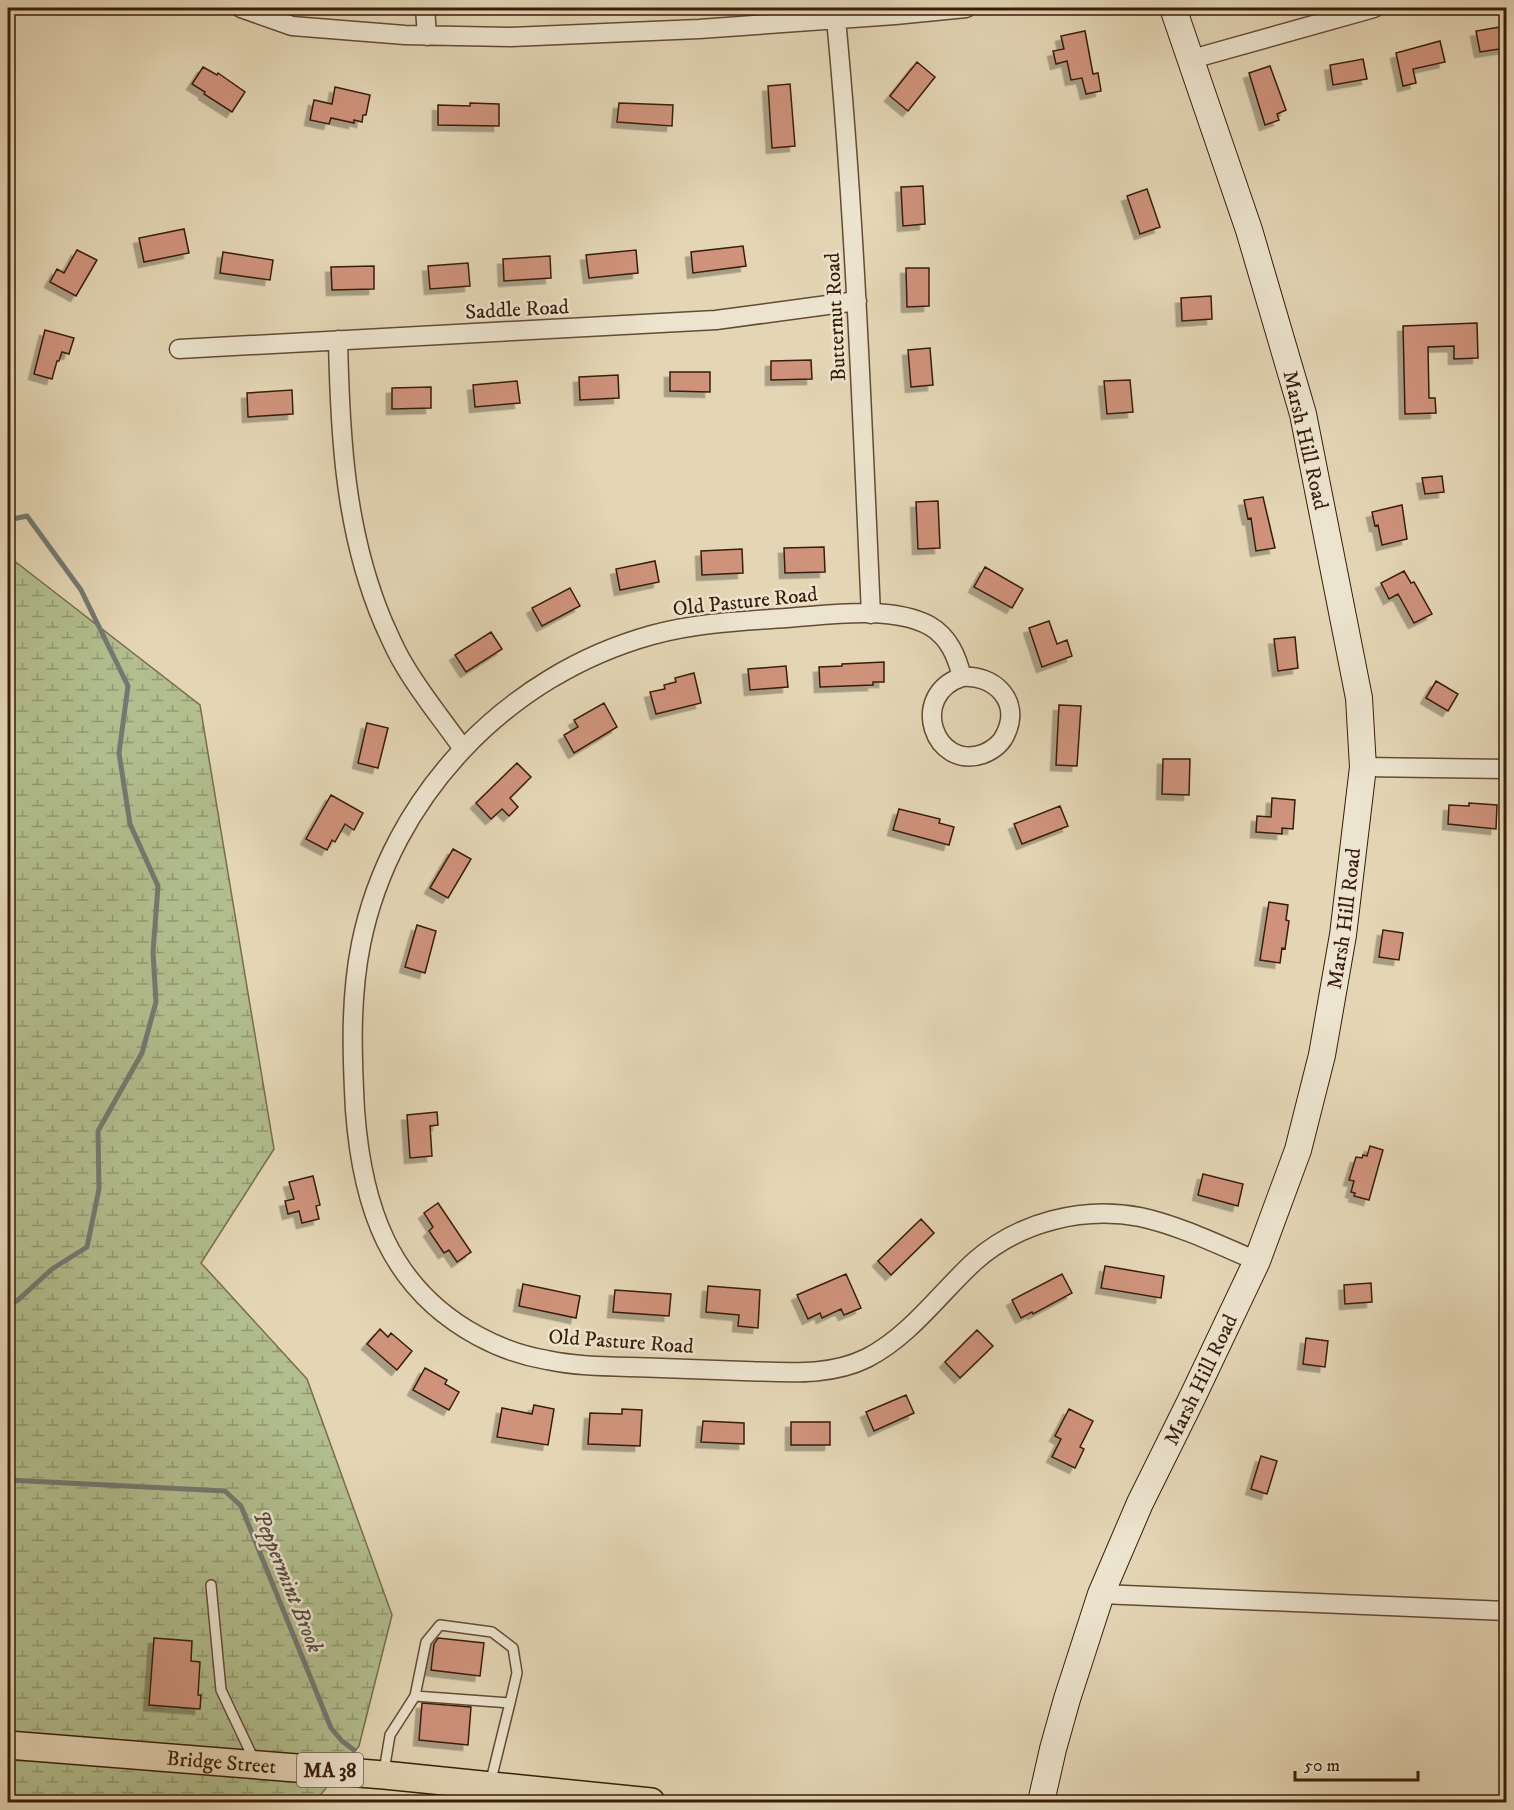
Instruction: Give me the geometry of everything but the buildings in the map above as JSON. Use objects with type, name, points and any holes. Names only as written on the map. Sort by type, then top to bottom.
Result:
[{"type":"main road","name":"Bridge Street","points":[[8,1745],[384,1775],[651,1803]]},
{"type":"street","points":[[241,8],[292,26],[427,36],[511,37],[699,29],[966,8]]},
{"type":"street","points":[[425,8],[427,36]]},
{"type":"street","name":"Marsh Hill Road","points":[[1041,1803],[1066,1699],[1101,1594],[1140,1503],[1257,1262],[1298,1150],[1322,1055],[1343,935],[1363,766],[1359,698],[1303,414],[1248,230],[1173,8]]},
{"type":"street","points":[[1192,59],[1374,8]]},
{"type":"street","name":"Butternut Road","points":[[836,19],[849,149],[871,614]]},
{"type":"street","name":"Saddle Road","points":[[179,349],[716,320],[857,301]]},
{"type":"street","points":[[338,340],[340,424],[344,465],[356,538],[367,576],[377,607],[402,663],[463,749]]},
{"type":"street","name":"Old Pasture Road","points":[[962,677],[952,649],[944,637],[932,627],[906,618],[871,614],[716,623],[679,628],[636,639],[583,660],[542,683],[480,730],[427,793],[409,820],[380,879],[361,942],[353,1004],[352,1037],[357,1140],[374,1216],[388,1247],[418,1289],[457,1323],[502,1347],[551,1361],[612,1366],[809,1372],[846,1366],[864,1360],[895,1339],[977,1260],[995,1246],[1019,1232],[1044,1222],[1092,1214],[1116,1213],[1145,1218],[1174,1227],[1257,1262]]},
{"type":"street","points":[[972,676],[990,681],[1004,694],[1008,703],[1010,722],[1002,740],[987,752],[979,755],[960,754],[943,745],[937,738],[931,720],[931,710],[939,692],[953,680],[962,677],[972,676]]},
{"type":"street","points":[[1363,766],[1506,769]]},
{"type":"street","points":[[1101,1594],[1506,1611]]},
{"type":"lane","points":[[211,1585],[221,1690],[256,1764]]},
{"type":"lane","points":[[384,1775],[390,1735],[415,1696],[426,1642],[440,1625],[492,1632],[513,1648],[517,1673],[489,1786]]},
{"type":"lane","points":[[415,1696],[510,1703]]},
{"type":"green space","points":[[8,556],[200,705],[274,1149],[201,1263],[307,1379],[392,1615],[359,1746],[315,1802],[8,1802]]},
{"type":"waterway","points":[[8,520],[27,516],[81,590],[128,686],[119,753],[130,824],[158,886],[153,952],[156,1002],[142,1053],[98,1131],[99,1189],[87,1247],[52,1269],[18,1300],[8,1305]]},
{"type":"waterway","name":"Peppermint Brook","points":[[8,1480],[225,1491],[241,1506],[331,1728],[354,1750]]},
{"type":"waterway","name":"Peppermint Brook","points":[[367,1798],[368,1802]]}]
